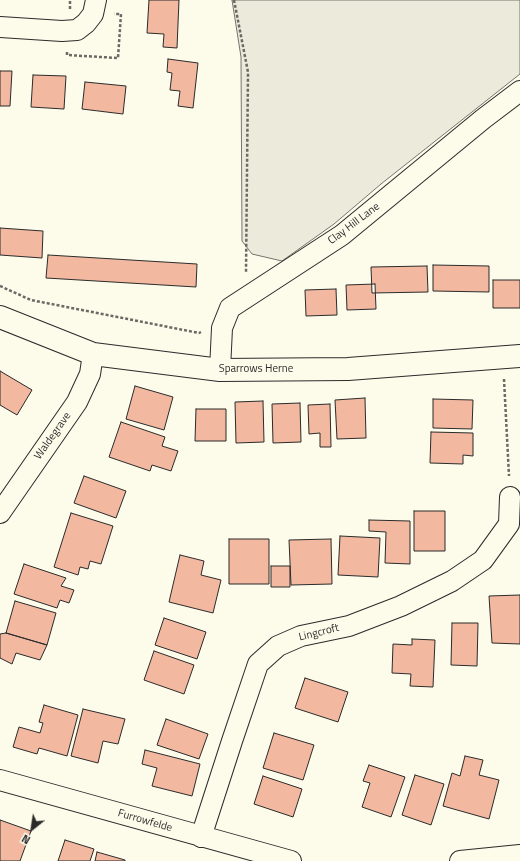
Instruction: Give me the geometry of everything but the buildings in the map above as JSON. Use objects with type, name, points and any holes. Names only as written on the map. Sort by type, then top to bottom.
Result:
[{"type":"street","points":[[0,27],[62,31],[77,30],[86,23],[93,14],[96,0]]},
{"type":"street","name":"Clay Hill Lane","points":[[220,370],[222,328],[230,308],[246,296],[342,235],[483,119],[520,91]]},
{"type":"street","name":"Sparrows Herne","points":[[0,317],[93,354],[220,370],[348,369],[511,356]]},
{"type":"street","name":"Waldegrave","points":[[0,514],[77,402],[90,374],[93,354]]},
{"type":"street","name":"Lingcroft","points":[[201,837],[258,664],[278,646],[301,636],[349,626],[401,606],[452,581],[483,560],[509,524],[513,509]]},
{"type":"street","name":"Furrowfelde","points":[[0,780],[291,861]]},
{"type":"street","points":[[460,861],[520,855]]},
{"type":"path","points":[[234,0],[248,72],[246,296]]},
{"type":"path","points":[[0,286],[31,300],[199,332],[203,330]]},
{"type":"path","points":[[511,356],[513,509]]},
{"type":"shaded area","points":[[232,0],[520,0],[520,74],[381,184],[334,224],[282,261],[252,254],[242,241],[241,57]]}]
